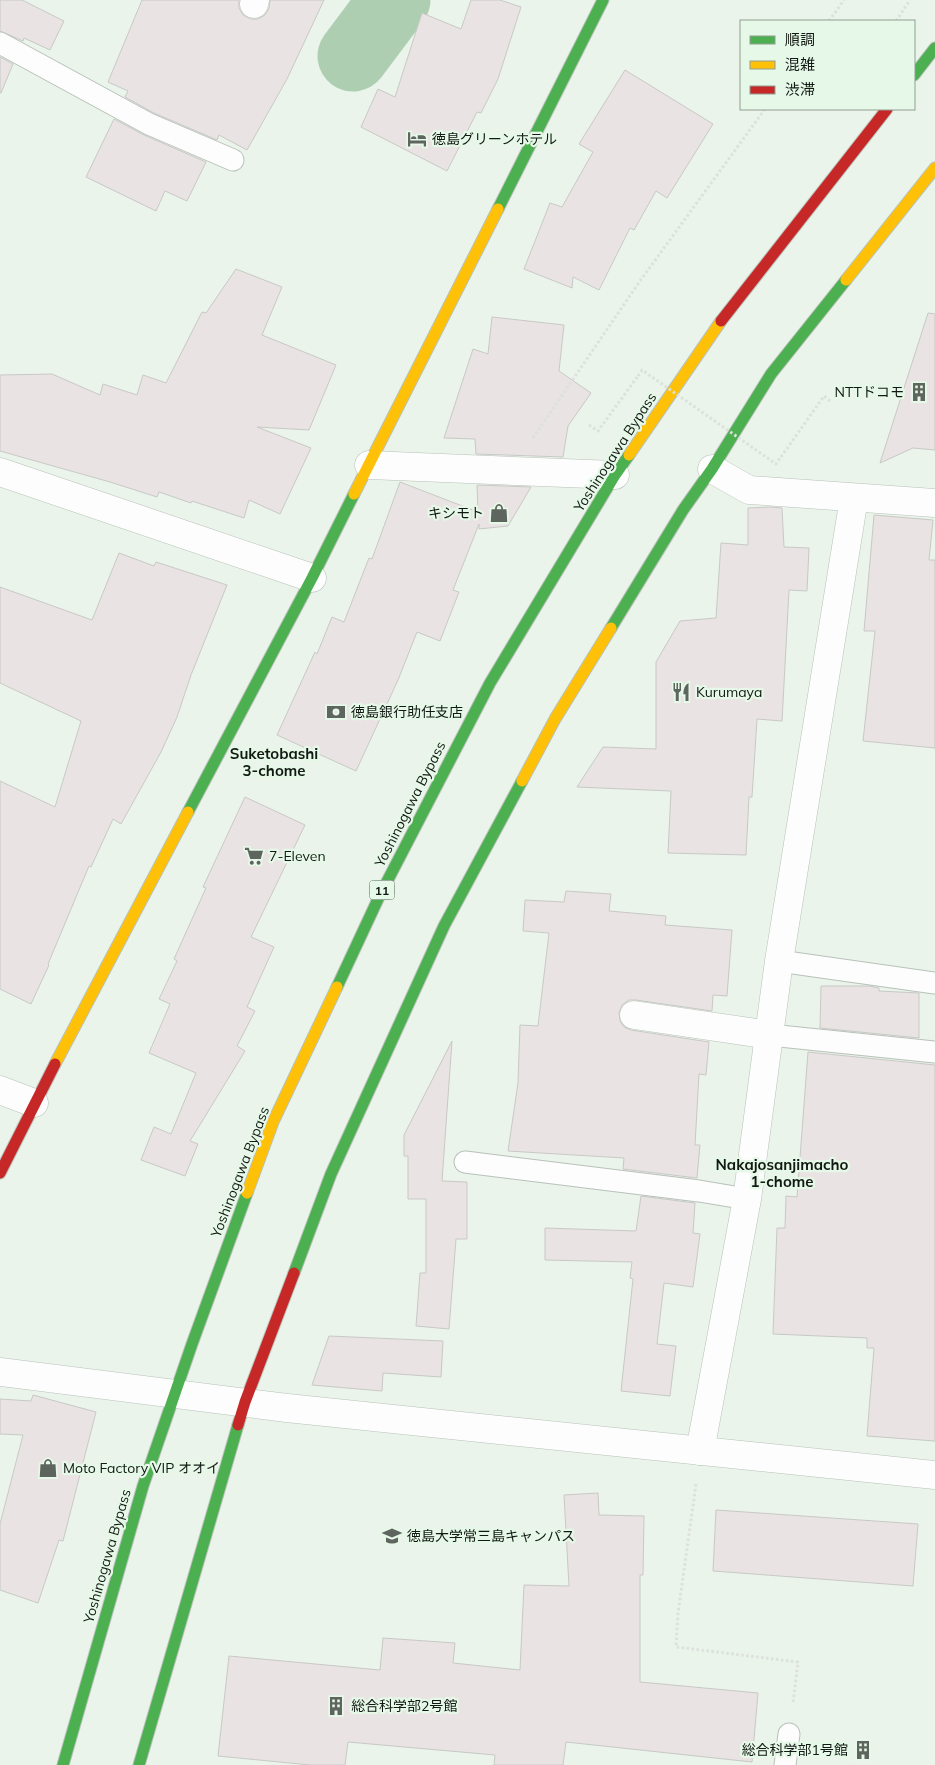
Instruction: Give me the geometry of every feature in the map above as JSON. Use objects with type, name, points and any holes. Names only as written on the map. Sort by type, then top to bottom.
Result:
[{"type":"main road","points":[[0,1173],[34,1104],[312,578],[603,0]]},
{"type":"main road","points":[[915,74],[935,48]]},
{"type":"main road","name":"Yoshinogawa Bypass","points":[[63,1765],[143,1486],[174,1394],[273,1122],[379,897],[490,683],[615,475],[722,320],[886,110]]},
{"type":"main road","points":[[139,1765],[245,1402],[331,1174],[444,926],[555,719],[683,510],[712,469],[771,374],[935,168]]},
{"type":"street","points":[[369,464],[615,475]]},
{"type":"street","points":[[712,469],[749,490],[935,503]]},
{"type":"street","points":[[0,472],[312,578]]},
{"type":"street","points":[[700,1451],[747,1199],[779,961],[854,498]]},
{"type":"street","points":[[634,1015],[770,1035]]},
{"type":"street","points":[[0,1090],[34,1104]]},
{"type":"street","points":[[0,1372],[245,1402],[935,1475]]},
{"type":"lane","points":[[0,44],[149,124],[233,160]]},
{"type":"lane","points":[[779,961],[935,983]]},
{"type":"lane","points":[[770,1035],[935,1052]]},
{"type":"lane","points":[[465,1162],[699,1191],[747,1199]]},
{"type":"lane","points":[[785,1765],[789,1734]]},
{"type":"path","points":[[830,20],[844,0]]},
{"type":"path","points":[[897,20],[910,0]]},
{"type":"path","points":[[510,471],[640,281],[764,110]]},
{"type":"path","points":[[589,425],[598,432],[642,370],[776,464],[824,396],[831,402]]},
{"type":"path","points":[[700,1451],[678,1614],[676,1646],[798,1662],[789,1734]]},
{"type":"building","points":[[0,0],[22,0],[64,21],[50,50],[24,38],[23,41],[0,31]]},
{"type":"building","points":[[142,0],[239,0],[239,8],[243,15],[251,19],[258,19],[265,15],[269,8],[270,0],[324,0],[287,79],[247,150],[219,135],[217,140],[154,113],[125,97],[128,91],[108,82]]},
{"type":"building","points":[[471,0],[500,0],[521,7],[498,79],[481,113],[477,112],[447,171],[361,127],[378,89],[395,97],[422,13],[461,29]]},
{"type":"building","points":[[0,57],[13,64],[1,93],[0,93]]},
{"type":"building","points":[[625,70],[713,124],[667,198],[656,191],[634,230],[630,228],[599,290],[573,277],[572,288],[524,269],[550,203],[562,207],[593,152],[579,144]]},
{"type":"building","points":[[114,119],[144,135],[206,162],[187,201],[165,191],[156,211],[86,177]]},
{"type":"building","points":[[236,269],[282,287],[262,335],[336,365],[309,430],[257,427],[311,448],[280,514],[249,500],[244,518],[159,492],[157,497],[0,451],[0,375],[52,374],[100,395],[103,384],[137,395],[143,375],[166,383],[202,312],[206,313]]},
{"type":"building","name":"NTTドコモ","points":[[928,313],[935,314],[935,450],[913,448],[880,463]]},
{"type":"building","points":[[492,317],[564,325],[559,371],[591,393],[568,426],[563,457],[476,454],[475,439],[444,438],[473,349],[488,354]]},
{"type":"building","points":[[400,482],[478,512],[477,485],[531,487],[508,526],[479,529],[479,524],[453,590],[459,592],[440,641],[417,632],[398,680],[356,771],[277,735],[315,652],[317,654],[332,617],[344,622],[369,558],[372,559]]},
{"type":"building","points":[[748,508],[782,508],[784,547],[809,548],[807,591],[789,590],[782,721],[757,719],[752,797],[749,797],[746,855],[668,853],[671,791],[577,787],[603,747],[656,749],[656,662],[680,621],[716,618],[721,543],[748,545]]},
{"type":"building","points":[[874,515],[933,520],[929,560],[935,560],[935,748],[863,741],[875,631],[864,631]]},
{"type":"building","points":[[119,553],[154,566],[156,562],[227,585],[191,675],[177,717],[161,752],[121,824],[113,819],[91,867],[89,866],[31,1004],[0,989],[0,781],[55,807],[81,721],[0,683],[0,587],[92,620]]},
{"type":"building","points":[[245,797],[305,825],[251,937],[274,947],[247,1007],[255,1011],[237,1046],[245,1051],[190,1141],[198,1144],[185,1176],[141,1160],[154,1127],[171,1134],[196,1073],[149,1053],[170,1004],[159,999],[177,961],[174,959],[206,888],[203,887]]},
{"type":"building","points":[[566,891],[611,894],[609,911],[666,916],[665,925],[732,930],[727,996],[713,995],[712,1011],[629,1000],[622,1005],[619,1013],[620,1021],[624,1027],[631,1030],[709,1042],[706,1075],[699,1074],[695,1145],[700,1145],[697,1178],[623,1169],[624,1158],[508,1151],[518,1083],[520,1025],[538,1026],[549,933],[523,931],[525,900],[564,902]]},
{"type":"building","points":[[821,986],[869,986],[879,988],[879,991],[919,993],[919,1038],[820,1028]]},
{"type":"building","points":[[452,1041],[442,1181],[467,1182],[467,1239],[456,1239],[449,1329],[416,1326],[420,1273],[426,1273],[426,1199],[408,1199],[408,1156],[404,1156],[404,1135]]},
{"type":"building","points":[[808,1052],[935,1065],[935,1441],[867,1436],[874,1348],[867,1348],[867,1338],[773,1334],[777,1228],[785,1228],[786,1196],[797,1197]]},
{"type":"building","points":[[641,1196],[695,1203],[693,1233],[700,1234],[693,1287],[664,1283],[657,1344],[676,1346],[670,1396],[621,1391],[633,1279],[630,1278],[632,1262],[545,1260],[545,1228],[636,1231]]},
{"type":"building","points":[[329,1336],[443,1341],[441,1377],[383,1373],[382,1391],[312,1385]]},
{"type":"building","name":"Moto Factory VIP オオイ","points":[[33,1395],[96,1412],[63,1541],[59,1540],[38,1603],[0,1590],[0,1524],[23,1435],[0,1434],[0,1399],[31,1401]]},
{"type":"building","points":[[598,1493],[599,1515],[644,1516],[643,1575],[640,1575],[640,1682],[758,1693],[752,1762],[566,1742],[563,1765],[494,1765],[495,1755],[348,1742],[345,1765],[310,1765],[218,1756],[229,1656],[380,1670],[383,1638],[455,1643],[453,1663],[520,1670],[524,1585],[569,1586],[564,1495]]},
{"type":"building","points":[[716,1510],[918,1524],[913,1586],[713,1571]]},
{"type":"waterway","points":[[353,56],[395,0]]},
{"type":"traffic: fast","points":[[498,209],[603,0]]},
{"type":"traffic: fast","points":[[915,74],[935,48]]},
{"type":"traffic: fast","points":[[611,628],[683,510],[712,469],[771,374],[846,280]]},
{"type":"traffic: fast","points":[[337,987],[379,897],[490,683],[615,475],[629,455]]},
{"type":"traffic: fast","points":[[188,812],[312,578],[354,494]]},
{"type":"traffic: fast","points":[[294,1273],[331,1174],[444,926],[522,781]]},
{"type":"traffic: fast","points":[[63,1765],[143,1486],[247,1193]]},
{"type":"traffic: fast","points":[[139,1765],[238,1425]]},
{"type":"traffic: slow","points":[[846,280],[935,168]]},
{"type":"traffic: slow","points":[[354,494],[498,209]]},
{"type":"traffic: slow","points":[[629,455],[721,321]]},
{"type":"traffic: slow","points":[[522,781],[555,719],[611,628]]},
{"type":"traffic: slow","points":[[55,1064],[188,812]]},
{"type":"traffic: slow","points":[[247,1193],[273,1122],[337,987]]},
{"type":"traffic: jam","points":[[721,321],[886,110]]},
{"type":"traffic: jam","points":[[0,1173],[55,1064]]},
{"type":"traffic: jam","points":[[238,1425],[294,1273]]},
{"type":"place","name":"徳島グリーンホテル","points":[[417,139]]},
{"type":"place","name":"NTTドコモ","points":[[919,392]]},
{"type":"place","name":"キシモト","points":[[499,513]]},
{"type":"place","name":"Kurumaya","points":[[681,692]]},
{"type":"place","name":"徳島銀行助任支店","points":[[336,712]]},
{"type":"place","name":"7-Eleven","points":[[254,856]]},
{"type":"place","name":"Moto Factory VIP オオイ","points":[[48,1468]]},
{"type":"place","name":"徳島大学常三島キャンパス","points":[[392,1536]]},
{"type":"place","name":"総合科学部2号館","points":[[336,1706]]},
{"type":"place","name":"総合科学部1号館","points":[[863,1750]]},
{"type":"district","name":"Suketobashi 3-chome","points":[[274,762]]},
{"type":"district","name":"Nakajosanjimacho 1-chome","points":[[782,1172]]}]
